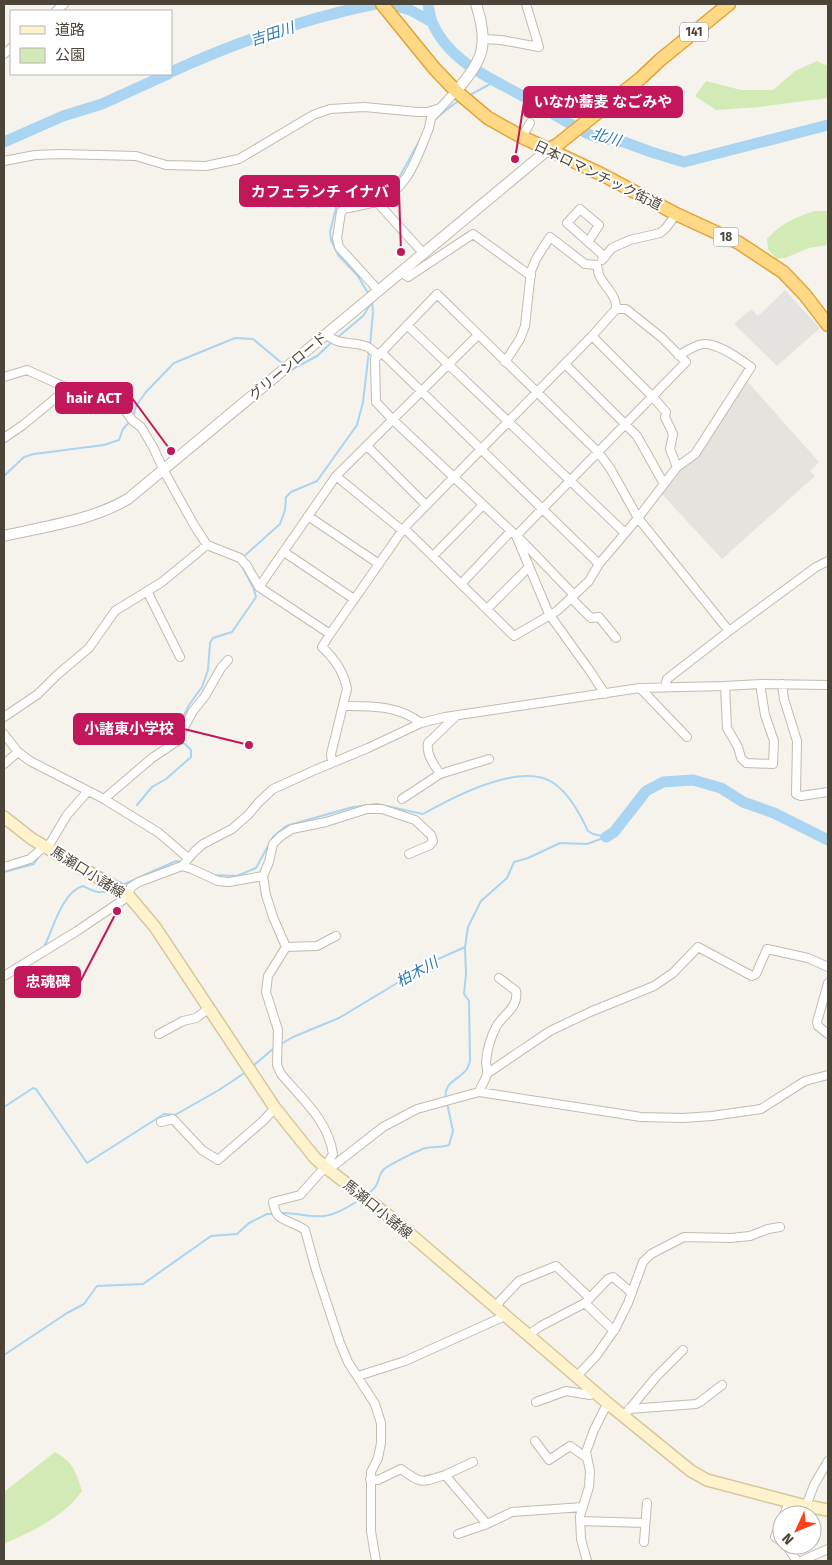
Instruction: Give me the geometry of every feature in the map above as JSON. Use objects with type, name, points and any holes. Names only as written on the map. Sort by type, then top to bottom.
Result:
[{"type":"highway","name":"日本ロマンチック街道","points":[[382,4],[434,68],[456,91],[488,118],[676,214],[739,243],[783,272],[805,295],[828,325]]},
{"type":"highway","name":"141","points":[[548,149],[557,146],[565,135],[641,78],[660,60],[729,4]]},
{"type":"main road","name":"馬瀬口小諸線","points":[[4,817],[32,839],[128,895],[155,927],[275,1108],[315,1158],[326,1168],[389,1216],[611,1406],[626,1413],[691,1471],[706,1480],[802,1505]]},
{"type":"street","points":[[379,291],[339,247],[337,238],[341,212],[344,209],[376,201],[395,191],[404,182],[429,128],[431,118],[467,78],[480,60],[483,48],[482,21],[476,4]]},
{"type":"street","points":[[483,39],[501,40],[539,48],[526,4]]},
{"type":"street","points":[[4,162],[35,155],[60,154],[136,156],[166,164],[206,166],[239,159],[313,115],[330,108],[364,107],[428,112],[440,108]]},
{"type":"street","points":[[522,137],[530,123]]},
{"type":"street","name":"グリーンロード","points":[[4,536],[83,519],[111,509],[128,499],[164,471],[548,149]]},
{"type":"street","points":[[376,201],[424,254]]},
{"type":"street","points":[[597,265],[612,248],[630,240],[660,233],[676,214]]},
{"type":"street","points":[[401,272],[408,277],[473,234],[531,276]]},
{"type":"street","points":[[505,362],[520,339],[525,326],[531,276],[536,259],[550,237],[585,264],[597,265]]},
{"type":"street","points":[[588,242],[605,256]]},
{"type":"street","points":[[332,763],[331,754],[347,689],[346,679],[335,661],[322,647],[404,530],[616,309],[616,304],[610,290],[599,277],[597,265]]},
{"type":"street","points":[[616,638],[599,618],[591,618],[573,596],[513,534],[376,402],[375,359],[437,294],[598,452],[610,468],[638,518],[729,631]]},
{"type":"street","points":[[462,584],[513,534],[543,509],[686,362],[661,337],[626,309],[616,309]]},
{"type":"street","points":[[407,325],[625,533]]},
{"type":"street","points":[[326,334],[338,342],[367,346],[380,354],[422,391],[599,564]]},
{"type":"street","points":[[259,587],[336,476],[478,335]]},
{"type":"street","points":[[592,336],[666,412],[665,417],[673,434],[670,449],[677,467]]},
{"type":"street","points":[[336,476],[404,530],[514,636],[557,611],[589,581],[599,564],[638,518],[677,467],[695,454],[751,367],[740,358],[715,346],[704,344],[678,355]]},
{"type":"street","points":[[565,364],[638,436],[664,484]]},
{"type":"street","points":[[4,377],[27,370],[94,400],[113,400],[122,406],[132,420],[141,427],[194,526],[207,545],[240,558],[259,587],[330,634]]},
{"type":"street","points":[[4,438],[68,388]]},
{"type":"street","points":[[367,446],[426,505]]},
{"type":"street","points":[[432,556],[483,505]]},
{"type":"street","points":[[308,516],[379,564]]},
{"type":"street","points":[[513,534],[549,614],[605,694]]},
{"type":"street","points":[[4,716],[38,694],[89,648],[115,611],[162,582],[207,545]]},
{"type":"street","points":[[284,552],[354,599]]},
{"type":"street","points":[[665,687],[667,679],[729,631],[816,567],[828,561]]},
{"type":"street","points":[[487,609],[529,567]]},
{"type":"street","points":[[147,591],[180,657]]},
{"type":"street","points":[[104,799],[152,758],[176,742],[193,711],[228,660]]},
{"type":"street","points":[[725,686],[727,728],[738,746],[741,758],[746,763],[773,764],[774,742],[765,715],[760,684]]},
{"type":"street","points":[[182,866],[204,844],[237,824],[273,789],[422,723],[445,717],[640,688],[760,684],[828,685]]},
{"type":"street","points":[[782,684],[784,699],[797,741],[796,794],[801,796],[828,792]]},
{"type":"street","points":[[640,688],[687,737]]},
{"type":"street","points":[[343,706],[389,708],[412,716],[422,723]]},
{"type":"street","points":[[440,774],[429,756],[427,746],[456,716]]},
{"type":"street","points":[[4,734],[18,752],[30,761],[104,799],[159,833],[188,858]]},
{"type":"street","points":[[4,764],[18,752]]},
{"type":"street","points":[[402,800],[440,774],[489,759]]},
{"type":"street","points":[[4,867],[30,859],[46,846],[67,815],[88,791]]},
{"type":"street","points":[[286,947],[270,910],[263,876],[269,862],[273,844],[286,832],[367,809],[382,810],[415,820],[431,835],[433,841],[430,845],[409,854]]},
{"type":"street","points":[[4,976],[123,900],[128,895],[131,887],[139,882],[182,866],[192,868],[218,882],[263,876]]},
{"type":"street","points":[[286,947],[318,946],[336,936]]},
{"type":"street","points":[[286,947],[268,976],[266,992],[278,1030],[277,1066],[280,1074],[319,1118],[328,1134],[333,1154],[326,1168]]},
{"type":"street","points":[[479,1092],[488,1073],[550,1031],[590,1012],[654,986],[673,973],[698,948],[752,976],[756,974],[767,948],[808,958],[828,967]]},
{"type":"street","points":[[488,1073],[486,1064],[491,1037],[498,1022],[515,1004],[517,996],[516,991],[499,978]]},
{"type":"street","points":[[828,983],[817,1022],[818,1026],[828,1034]]},
{"type":"street","points":[[159,1034],[183,1021],[196,1018],[208,1009]]},
{"type":"street","points":[[376,1561],[371,1531],[370,1472],[378,1458],[381,1442],[381,1423],[375,1404],[348,1362],[330,1315],[305,1230],[279,1217],[276,1214],[273,1202],[300,1195],[326,1168],[383,1127],[417,1109],[479,1092],[641,1117],[683,1118],[761,1109],[805,1081],[828,1076]]},
{"type":"street","points":[[161,1122],[173,1119],[202,1150],[218,1160],[263,1121],[275,1108]]},
{"type":"street","points":[[577,1376],[596,1356],[614,1331],[632,1293],[643,1262],[651,1254],[684,1237],[731,1238],[750,1236],[768,1229],[780,1227]]},
{"type":"street","points":[[496,1308],[519,1281],[556,1266],[614,1331]]},
{"type":"street","points":[[528,1335],[588,1301],[608,1279],[613,1277],[632,1293]]},
{"type":"street","points":[[358,1376],[405,1361],[505,1316]]},
{"type":"street","points":[[626,1413],[656,1377],[683,1350]]},
{"type":"street","points":[[626,1413],[696,1404],[722,1385]]},
{"type":"street","points":[[536,1402],[566,1391],[590,1395],[594,1391]]},
{"type":"street","points":[[587,1561],[581,1539],[580,1521],[589,1487],[590,1471],[586,1452],[605,1408],[611,1406]]},
{"type":"street","points":[[535,1441],[549,1460],[570,1446],[588,1458]]},
{"type":"street","points":[[806,1505],[814,1484],[828,1461]]},
{"type":"street","points":[[370,1479],[378,1480],[400,1468],[417,1480],[426,1481],[445,1475],[472,1462]]},
{"type":"street","points":[[445,1475],[487,1524]]},
{"type":"street","points":[[644,1542],[647,1503]]},
{"type":"street","points":[[458,1534],[487,1524],[512,1512],[583,1507]]},
{"type":"street","points":[[580,1521],[645,1523]]},
{"type":"street","points":[[801,1561],[828,1549]]},
{"type":"shaded area","points":[[785,290],[820,328],[777,366],[734,324],[751,309],[758,316]]},
{"type":"shaded area","points":[[747,381],[819,462],[810,471],[815,476],[722,559],[660,492],[674,473],[697,454]]},
{"type":"green space","points":[[817,61],[828,66],[828,98],[759,107],[716,110],[695,96],[706,81],[741,90],[773,90],[795,71]]},
{"type":"green space","points":[[814,211],[828,211],[828,245],[809,248],[785,258],[777,259],[768,249],[767,239],[783,225]]},
{"type":"green space","points":[[55,1452],[73,1468],[82,1491],[57,1516],[36,1529],[4,1544],[4,1492]]},
{"type":"waterway","name":"吉田川","points":[[172,72],[271,32],[323,16],[375,4]]},
{"type":"waterway","name":"吉田川","points":[[390,4],[410,10],[432,22]]},
{"type":"waterway","name":"北川","points":[[428,4],[431,20],[439,35],[448,47],[469,66],[596,137],[624,142],[684,162],[828,125]]},
{"type":"waterway","name":"吉田川","points":[[4,142],[63,116],[102,104],[166,75]]},
{"type":"waterway","points":[[470,95],[492,83],[496,83]]},
{"type":"waterway","points":[[435,119],[459,101]]},
{"type":"waterway","points":[[369,295],[358,276],[338,255],[331,240],[330,232],[337,204],[390,187],[400,176],[422,136]]},
{"type":"waterway","points":[[370,346],[372,301]]},
{"type":"waterway","points":[[338,337],[363,316],[372,302]]},
{"type":"waterway","points":[[133,417],[136,406],[146,392],[174,363],[235,338],[253,339],[283,364]]},
{"type":"waterway","points":[[291,370],[317,356],[332,342]]},
{"type":"waterway","points":[[242,558],[280,524],[285,510],[286,497],[291,492],[317,481],[357,425],[363,402],[369,351]]},
{"type":"waterway","points":[[4,476],[24,457],[104,445],[119,440],[123,429],[130,421]]},
{"type":"waterway","points":[[175,740],[172,740],[189,705],[202,687],[208,670],[210,643],[213,638],[232,632],[256,597],[253,587],[239,561]]},
{"type":"waterway","points":[[137,805],[152,787],[166,779],[191,757],[191,750],[185,744],[179,742]]},
{"type":"waterway","points":[[187,864],[214,875],[237,876],[256,868],[273,837],[286,826],[353,807],[377,804],[423,814],[451,799],[486,784],[522,776],[538,777],[552,782],[569,798],[588,831],[606,837]]},
{"type":"waterway","name":"柏木川","points":[[606,837],[614,832],[646,791],[663,782],[693,780],[721,788],[743,802],[774,813],[828,840]]},
{"type":"waterway","name":"柏木川","points":[[281,1044],[339,1018],[427,964],[465,947],[468,927],[481,901],[507,878],[514,862],[528,858],[560,843],[587,844],[606,837]]},
{"type":"waterway","points":[[4,872],[34,864],[40,854]]},
{"type":"waterway","points":[[120,886],[176,861],[182,862]]},
{"type":"waterway","points":[[88,865],[123,884]]},
{"type":"waterway","points":[[45,945],[59,911],[64,902],[76,889],[83,886],[93,891],[111,890]]},
{"type":"waterway","points":[[446,1098],[447,1088],[464,1073],[470,1061],[469,1001],[464,994],[466,974],[465,948]]},
{"type":"waterway","name":"柏木川","points":[[253,1066],[274,1048]]},
{"type":"waterway","name":"柏木川","points":[[4,1107],[33,1088],[36,1089],[87,1163],[164,1114],[175,1115],[246,1072]]},
{"type":"waterway","points":[[367,1194],[375,1187],[382,1172],[387,1167],[423,1149],[449,1145],[453,1131],[447,1103]]},
{"type":"waterway","points":[[281,1213],[324,1216],[337,1212],[359,1200]]},
{"type":"waterway","points":[[4,1355],[67,1313],[84,1304],[97,1286],[143,1284],[211,1236],[237,1234],[249,1223],[267,1214],[273,1214]]},
{"type":"place","name":"いなか蕎麦 なごみや","points":[[515,159]]},
{"type":"place","name":"カフェランチ イナバ","points":[[401,252]]},
{"type":"place","name":"hair ACT","points":[[171,451]]},
{"type":"place","name":"小諸東小学校","points":[[249,745]]},
{"type":"place","name":"忠魂碑","points":[[117,911]]}]
